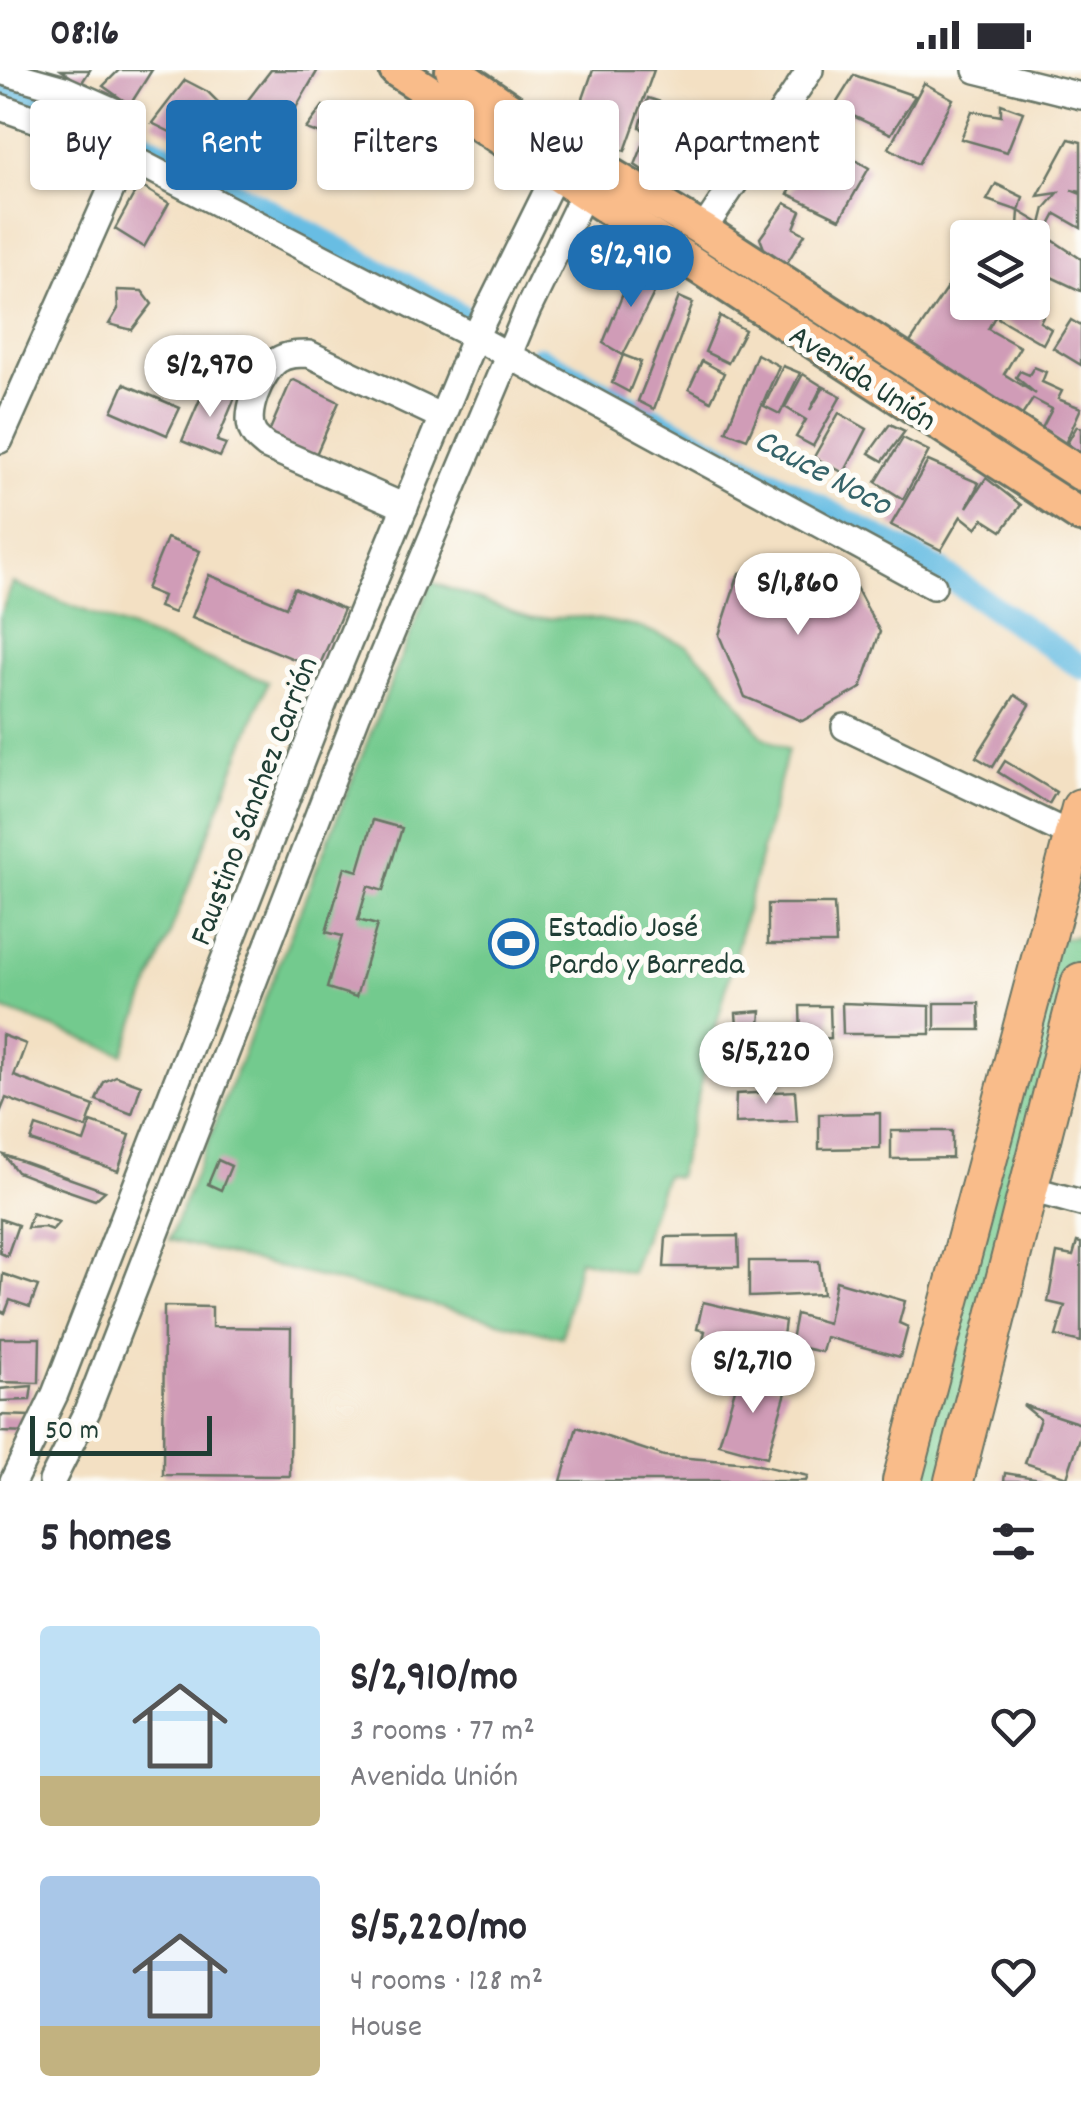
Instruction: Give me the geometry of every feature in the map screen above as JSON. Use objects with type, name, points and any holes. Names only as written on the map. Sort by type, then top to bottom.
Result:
[{"type":"highway","points":[[902,1481],[1077,822]]},
{"type":"highway","points":[[954,1481],[1081,982]]},
{"type":"main road","name":"Avenida Unión","points":[[396,70],[494,125]]},
{"type":"main road","name":"Avenida Unión","points":[[452,70],[494,104]]},
{"type":"main road","name":"Avenida Unión","points":[[603,190],[1081,516]]},
{"type":"main road","name":"Avenida Unión","points":[[616,190],[703,230],[1081,474]]},
{"type":"street","points":[[976,70],[1081,96]]},
{"type":"street","points":[[0,71],[89,100]]},
{"type":"street","points":[[703,230],[806,72]]},
{"type":"street","points":[[0,108],[30,118]]},
{"type":"street","points":[[146,166],[476,337],[933,586]]},
{"type":"street","points":[[0,440],[111,190]]},
{"type":"street","name":"Faustino Sánchez Carrión","points":[[13,1481],[56,1394],[325,700],[476,337],[566,190]]},
{"type":"street","name":"Faustino Sánchez Carrión","points":[[52,1481],[87,1411],[357,715],[511,356],[571,190]]},
{"type":"street","points":[[405,507],[266,446],[254,434],[252,405],[268,370],[278,360],[292,354],[309,354],[442,417]]},
{"type":"street","points":[[325,700],[357,715]]},
{"type":"street","points":[[846,727],[1077,822]]},
{"type":"street","points":[[186,1060],[218,1074]]},
{"type":"street","points":[[1030,1189],[1081,1203]]},
{"type":"green space","name":"Estadio José Pardo y Barreda","points":[[431,582],[532,619],[585,617],[642,628],[686,645],[716,672],[762,736],[788,750],[677,1177],[665,1175],[631,1273],[579,1259],[562,1337],[169,1240]]},
{"type":"green space","points":[[13,583],[268,682],[123,1054],[0,1008],[0,615]]},
{"type":"green space","points":[[1081,936],[1081,981],[953,1481],[911,1481],[1045,940]]},
{"type":"building","points":[[61,70],[90,70],[81,84]]},
{"type":"building","points":[[119,70],[152,70],[133,100],[123,100],[103,86]]},
{"type":"building","points":[[271,70],[318,70],[297,106],[297,100],[248,100]]},
{"type":"building","points":[[593,70],[654,70],[643,100],[639,100],[639,112],[625,151],[619,149],[619,100],[583,100]]},
{"type":"building","points":[[854,75],[915,96],[891,134],[855,117],[855,100],[838,100]]},
{"type":"building","points":[[185,80],[216,100],[170,100]]},
{"type":"building","points":[[924,83],[953,99],[918,164],[889,148]]},
{"type":"building","points":[[1001,104],[1023,112],[1007,152],[961,139],[972,111],[1001,116]]},
{"type":"building","points":[[166,105],[166,130],[152,123]]},
{"type":"building","points":[[317,114],[317,133],[306,129]]},
{"type":"building","points":[[1069,139],[1081,142],[1081,192],[1071,190],[1081,194],[1081,228],[1056,214],[1050,225],[1050,220],[1042,220],[1045,208],[1058,193],[1038,196]]},
{"type":"building","points":[[855,160],[869,168],[840,219],[788,194],[790,190],[855,190]]},
{"type":"building","points":[[996,184],[1023,197],[1019,211],[987,200]]},
{"type":"building","points":[[146,189],[169,203],[144,247],[115,229],[136,190]]},
{"type":"building","points":[[785,203],[801,211],[794,228],[805,234],[785,266],[765,251],[760,238]]},
{"type":"building","points":[[1019,211],[1034,220],[1018,220]]},
{"type":"building","points":[[1050,240],[1081,259],[1081,291],[1050,276]]},
{"type":"building","points":[[635,264],[659,283],[623,355],[603,343]]},
{"type":"building","points":[[949,285],[950,320],[993,320],[988,329],[1020,347],[1004,374],[1036,394],[1016,377],[1020,371],[1029,375],[1034,367],[1046,372],[1042,382],[1062,391],[1058,399],[1081,408],[1064,446],[1039,434],[1052,409],[1033,399],[1015,426],[903,353]]},
{"type":"building","points":[[117,290],[142,291],[152,304],[132,330],[109,324],[118,309]]},
{"type":"building","points":[[679,297],[693,303],[654,409],[638,401]]},
{"type":"building","points":[[720,316],[745,330],[728,363],[705,352]]},
{"type":"building","points":[[1001,320],[1041,320],[1051,329],[1043,344]]},
{"type":"building","points":[[1071,320],[1081,326],[1081,365],[1053,348]]},
{"type":"building","points":[[757,354],[779,366],[747,439],[726,431]]},
{"type":"building","points":[[623,355],[641,362],[629,392],[612,383]]},
{"type":"building","points":[[702,361],[724,373],[711,401],[689,389]]},
{"type":"building","points":[[783,366],[800,373],[780,414],[764,406]]},
{"type":"building","points":[[803,374],[822,386],[810,410],[824,387],[841,396],[813,446],[796,437],[806,420],[785,407]]},
{"type":"building","points":[[294,380],[339,402],[314,459],[266,439]]},
{"type":"building","points":[[207,383],[236,395],[217,441],[226,444],[220,457],[182,441]]},
{"type":"building","points":[[124,384],[180,408],[167,435],[112,411]]},
{"type":"building","points":[[839,413],[867,429],[844,473],[814,457]]},
{"type":"building","points":[[890,424],[905,431],[883,461],[869,453]]},
{"type":"building","points":[[1077,426],[1081,428],[1081,472],[1059,458]]},
{"type":"building","points":[[903,438],[929,451],[903,499],[876,482]]},
{"type":"building","points":[[928,461],[979,483],[967,507],[986,478],[1021,505],[1002,531],[983,519],[976,528],[961,516],[941,550],[891,525]]},
{"type":"building","points":[[167,538],[200,551],[174,613],[159,607],[163,596],[146,589]]},
{"type":"building","points":[[791,561],[851,578],[880,632],[861,688],[802,721],[745,697],[719,635],[739,573]]},
{"type":"building","points":[[209,575],[286,607],[294,588],[344,609],[318,669],[192,617]]},
{"type":"building","points":[[1015,695],[1030,705],[993,767],[976,757]]},
{"type":"building","points":[[1005,761],[1056,792],[1049,804],[998,772]]},
{"type":"building","points":[[373,820],[402,828],[383,891],[368,886],[358,920],[377,925],[356,997],[327,988],[342,936],[326,932],[345,867],[358,871]]},
{"type":"building","points":[[768,904],[834,904],[836,944],[768,944]]},
{"type":"building","points":[[842,1003],[930,1006],[930,1034],[843,1034]]},
{"type":"building","points":[[935,1003],[979,1003],[980,1030],[935,1030]]},
{"type":"building","points":[[800,1006],[830,1006],[831,1038],[801,1040]]},
{"type":"building","points":[[761,1011],[759,1040],[738,1041],[736,1013]]},
{"type":"building","points":[[2,1035],[26,1044],[14,1076],[94,1106],[86,1128],[6,1098],[0,1113]]},
{"type":"building","points":[[116,1076],[141,1085],[132,1114],[96,1100],[104,1082]]},
{"type":"building","points":[[795,1091],[797,1121],[735,1123],[736,1094]]},
{"type":"building","points":[[880,1113],[880,1148],[819,1149],[819,1114]]},
{"type":"building","points":[[91,1122],[130,1135],[118,1171],[31,1141],[36,1126],[84,1142]]},
{"type":"building","points":[[891,1131],[952,1131],[952,1158],[891,1159]]},
{"type":"building","points":[[4,1155],[105,1191],[95,1200],[43,1182],[17,1172]]},
{"type":"building","points":[[218,1160],[231,1166],[221,1190],[208,1184]]},
{"type":"building","points":[[32,1213],[59,1222],[52,1230],[27,1228]]},
{"type":"building","points":[[0,1219],[18,1225],[7,1256],[0,1253]]},
{"type":"building","points":[[738,1236],[739,1267],[664,1267],[666,1237]]},
{"type":"building","points":[[1077,1242],[1081,1243],[1081,1342],[1056,1336],[1065,1306],[1048,1302],[1057,1253],[1073,1256]]},
{"type":"building","points":[[749,1261],[819,1261],[823,1294],[749,1297]]},
{"type":"building","points":[[3,1274],[38,1286],[30,1307],[10,1300],[5,1313],[0,1311]]},
{"type":"building","points":[[836,1281],[905,1301],[899,1323],[908,1327],[900,1357],[826,1337],[822,1352],[790,1345],[796,1314],[828,1323]]},
{"type":"building","points":[[703,1302],[785,1321],[781,1351],[752,1344],[750,1351],[703,1340],[705,1331],[697,1329]]},
{"type":"building","points":[[164,1306],[212,1307],[212,1327],[291,1328],[290,1476],[163,1475]]},
{"type":"building","points":[[0,1338],[40,1338],[39,1383],[0,1382]]},
{"type":"building","points":[[739,1375],[787,1389],[767,1457],[719,1444]]},
{"type":"building","points":[[32,1386],[30,1400],[0,1401],[0,1389]]},
{"type":"building","points":[[1023,1405],[1081,1424],[1067,1477],[1025,1463],[1040,1419]]},
{"type":"building","points":[[0,1415],[31,1416],[30,1433],[0,1432]]},
{"type":"building","points":[[577,1427],[664,1456],[750,1463],[808,1476],[806,1481],[561,1481]]},
{"type":"building","points":[[1005,1473],[1041,1479],[1041,1481],[1004,1481]]},
{"type":"waterway","name":"Cauce Noco","points":[[0,86],[97,118],[460,315]]},
{"type":"waterway","name":"Cauce Noco","points":[[539,358],[937,569],[1081,667]]},
{"type":"place","name":"Estadio José Pardo y Barreda","points":[[513,943]]}]
